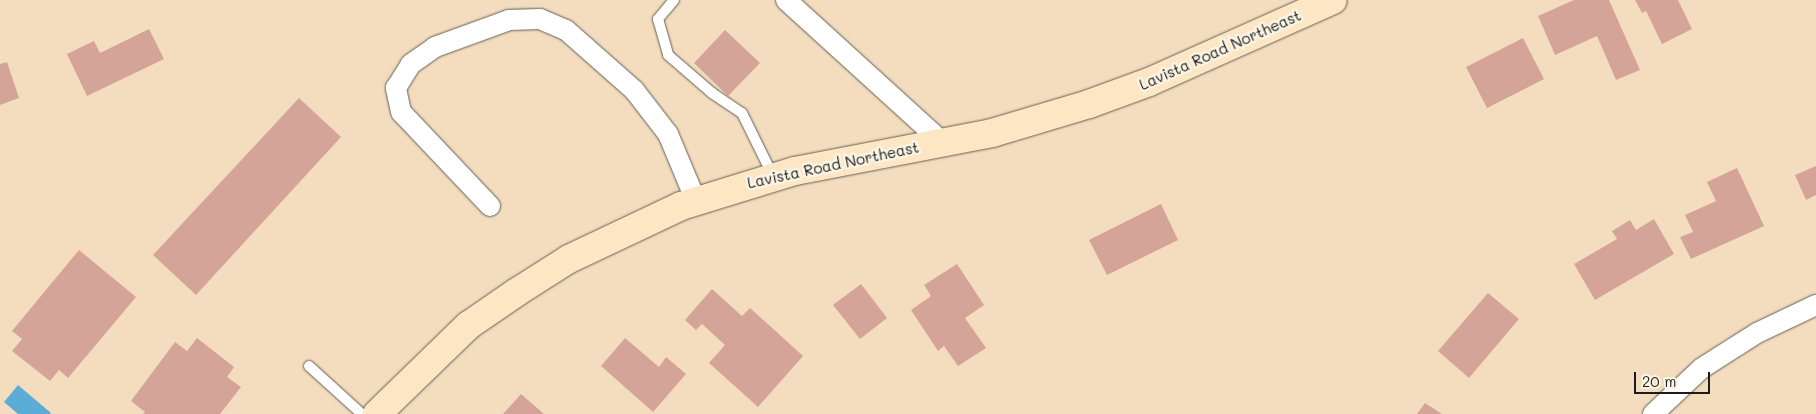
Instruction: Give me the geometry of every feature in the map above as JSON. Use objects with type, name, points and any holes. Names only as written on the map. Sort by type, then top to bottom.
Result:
[{"type":"main road","name":"Lavista Road Northeast","points":[[377,414],[469,325],[569,259],[627,230],[696,201],[773,177],[992,133],[1089,104],[1149,82],[1301,7],[1333,0]]},
{"type":"street","points":[[786,0],[942,142]]},
{"type":"street","points":[[490,206],[401,112],[396,88],[411,64],[435,47],[509,20],[540,19],[566,30],[634,90],[668,134],[696,201]]},
{"type":"street","points":[[1653,414],[1702,368],[1757,333],[1816,304]]},
{"type":"lane","points":[[674,0],[658,19],[668,55],[712,93],[742,113],[773,177]]},
{"type":"lane","points":[[309,366],[362,414]]},
{"type":"water","points":[[18,385],[51,413],[18,414],[4,402]]},
{"type":"building","points":[[1574,0],[1609,0],[1640,70],[1616,80],[1597,36],[1555,55],[1538,16]]},
{"type":"building","points":[[1635,0],[1678,0],[1692,29],[1662,44],[1646,11],[1642,13]]},
{"type":"building","points":[[149,29],[164,59],[87,96],[67,54],[94,41],[100,53]]},
{"type":"building","points":[[725,30],[760,63],[728,96],[694,63]]},
{"type":"building","points":[[1523,38],[1544,79],[1487,108],[1466,67]]},
{"type":"building","points":[[7,62],[19,98],[0,105],[0,64]]},
{"type":"building","points":[[299,98],[341,137],[196,295],[153,255]]},
{"type":"building","points":[[1816,166],[1816,195],[1806,200],[1795,175]]},
{"type":"building","points":[[1737,168],[1764,226],[1691,259],[1680,237],[1693,232],[1685,215],[1716,201],[1707,182]]},
{"type":"building","points":[[1161,204],[1178,240],[1107,275],[1089,240]]},
{"type":"building","points":[[1654,219],[1674,254],[1595,300],[1574,264],[1617,239],[1612,231],[1630,220],[1636,230]]},
{"type":"building","points":[[79,250],[136,297],[68,378],[59,370],[50,381],[12,351],[22,339],[12,331]]},
{"type":"building","points":[[957,264],[984,305],[965,318],[986,348],[958,366],[944,346],[938,351],[911,310],[931,296],[924,285]]},
{"type":"building","points":[[861,284],[887,318],[860,339],[833,305]]},
{"type":"building","points":[[712,289],[742,316],[750,308],[803,356],[758,407],[709,363],[725,345],[702,324],[696,330],[685,320]]},
{"type":"building","points":[[1488,293],[1519,319],[1469,378],[1438,351]]},
{"type":"building","points":[[197,338],[234,367],[227,377],[241,387],[220,414],[143,414],[145,412],[131,401],[175,342],[187,351]]},
{"type":"building","points":[[625,338],[659,367],[666,357],[686,374],[653,412],[601,366]]},
{"type":"building","points":[[521,394],[544,414],[503,414]]},
{"type":"building","points":[[1425,403],[1442,414],[1417,414]]}]
